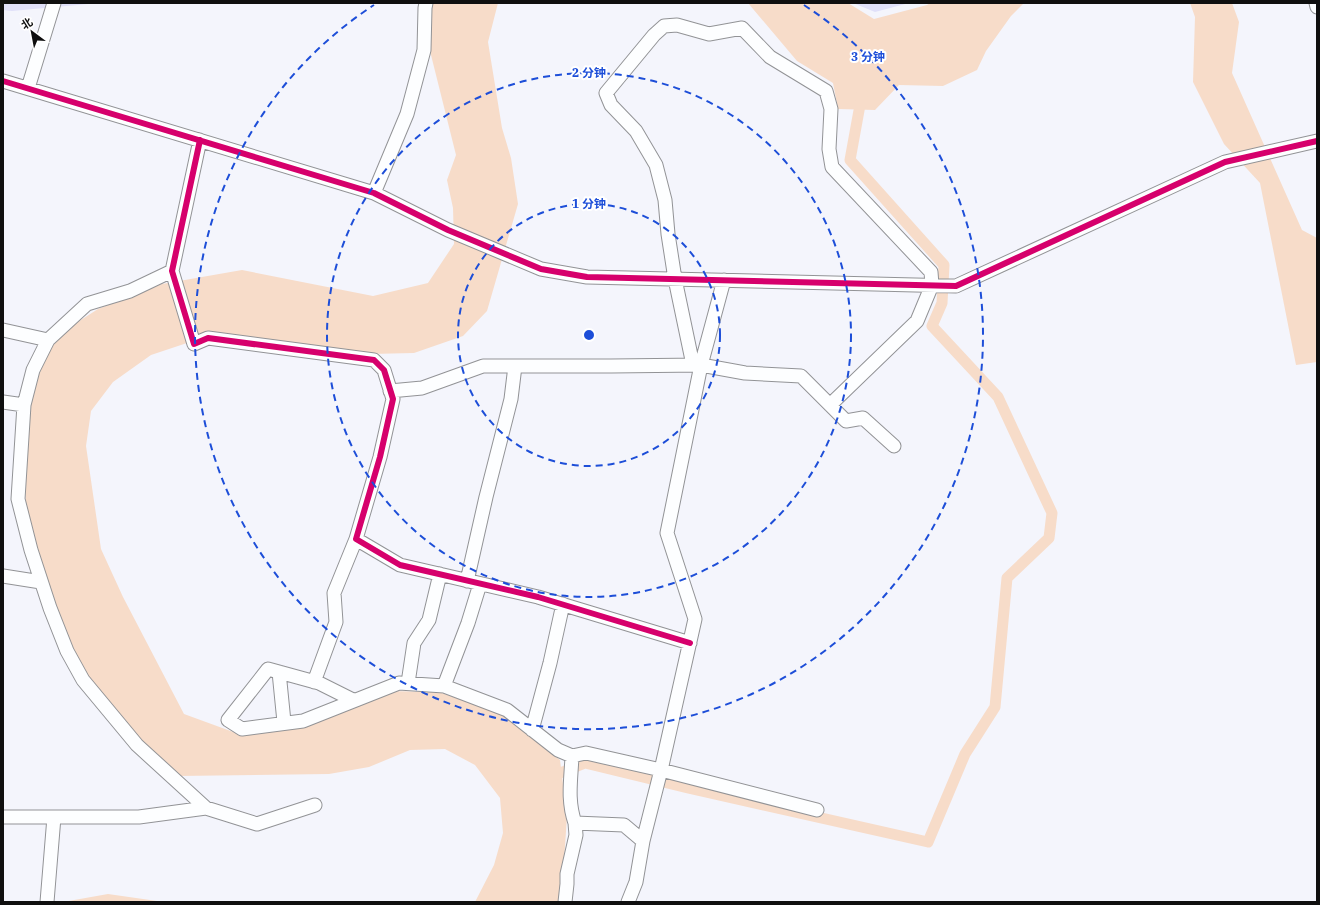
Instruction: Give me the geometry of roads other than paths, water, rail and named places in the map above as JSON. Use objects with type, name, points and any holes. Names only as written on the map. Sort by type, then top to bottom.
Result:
[{"type":"street","points":[[28,88],[54,3]]},
{"type":"street","points":[[374,193],[406,114],[424,50],[426,3]]},
{"type":"street","points":[[1316,3],[1317,7]]},
{"type":"street","points":[[697,365],[675,279],[668,234],[665,200],[656,165],[636,130],[611,105],[606,93],[654,35],[664,26],[677,25],[709,34],[742,28],[770,57],[826,91],[831,109],[829,149],[832,167],[931,272],[932,285],[917,321],[830,405]]},
{"type":"street","points":[[3,81],[374,193],[448,230],[540,269],[587,277],[956,286],[1225,162],[1317,141]]},
{"type":"street","points":[[200,140],[173,275],[194,344],[208,338],[374,360],[384,370],[393,399],[380,457],[356,539],[334,593],[336,622],[314,682]]},
{"type":"street","points":[[173,275],[130,291],[87,304],[48,340],[33,370],[24,405],[18,499],[31,550],[67,652],[83,680],[137,745],[206,808],[257,824],[315,805]]},
{"type":"street","points":[[628,902],[636,882],[643,841],[661,770],[695,619],[667,533],[697,365],[724,280]]},
{"type":"street","points":[[3,330],[48,340]]},
{"type":"street","points":[[390,391],[422,388],[483,366],[697,365],[745,373],[801,376],[846,421],[864,418],[894,446]]},
{"type":"street","points":[[467,581],[486,497],[512,399],[515,366]]},
{"type":"street","points":[[3,402],[24,405]]},
{"type":"street","points":[[356,539],[400,565],[538,597],[690,643]]},
{"type":"street","points":[[408,683],[414,643],[429,620],[440,574]]},
{"type":"street","points":[[3,576],[42,582]]},
{"type":"street","points":[[444,686],[468,623],[480,584]]},
{"type":"street","points":[[532,730],[550,663],[563,604]]},
{"type":"street","points":[[353,700],[314,682],[268,669],[228,720],[242,729],[284,722],[303,721],[399,683],[444,686],[507,710],[558,750],[572,756],[586,753],[661,770],[817,810]]},
{"type":"street","points":[[279,672],[284,722]]},
{"type":"street","points":[[565,902],[567,874],[576,836],[570,811],[569,795],[572,756]]},
{"type":"street","points":[[3,817],[139,817],[206,808]]},
{"type":"street","points":[[47,902],[54,817]]},
{"type":"street","points":[[574,823],[624,826],[643,841]]},
{"type":"waterway","points":[[548,778],[585,763],[688,788],[928,842],[965,754],[995,707],[1007,578],[1049,538],[1052,513],[998,397],[932,326],[942,303],[944,265],[850,160],[862,94]]}]
